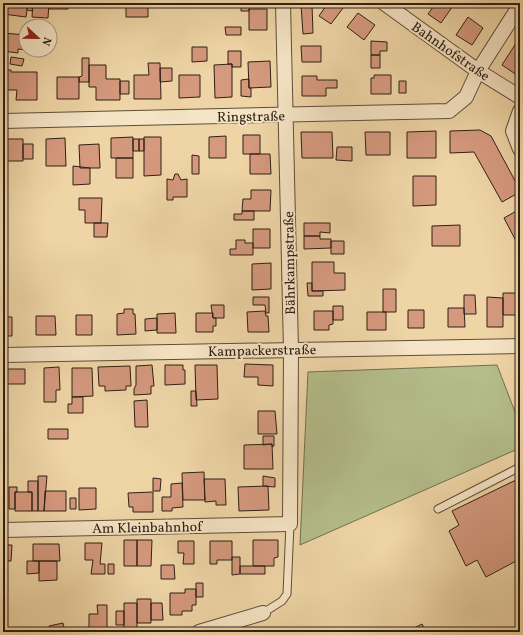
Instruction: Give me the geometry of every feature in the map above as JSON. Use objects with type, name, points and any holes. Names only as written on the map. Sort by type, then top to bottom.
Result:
[{"type":"street","name":"Bährkampstraße","points":[[284,3],[291,350],[290,524]]},
{"type":"street","name":"Bahnhofstraße","points":[[384,3],[478,71],[520,97]]},
{"type":"street","name":"Ringstraße","points":[[3,121],[449,111],[466,96],[478,71],[520,5]]},
{"type":"street","points":[[520,111],[514,131],[520,149]]},
{"type":"street","name":"Kampackerstraße","points":[[3,355],[520,346]]},
{"type":"street","name":"Am Kleinbahnhof","points":[[3,530],[290,524]]},
{"type":"street","points":[[199,632],[263,613]]},
{"type":"lane","points":[[438,509],[520,467]]},
{"type":"lane","points":[[263,613],[282,601],[287,594],[290,524]]},
{"type":"green space","points":[[497,365],[520,425],[520,448],[300,545],[308,372]]},
{"type":"building","points":[[4,3],[28,3],[26,17],[3,14]]},
{"type":"building","points":[[28,3],[33,3],[32,11],[27,10]]},
{"type":"building","points":[[33,3],[49,3],[48,18],[32,17]]},
{"type":"building","points":[[49,3],[68,3],[68,9],[49,9]]},
{"type":"building","points":[[126,3],[148,3],[148,17],[126,17]]},
{"type":"building","points":[[241,3],[249,3],[249,11],[241,11]]},
{"type":"building","points":[[328,3],[346,4],[331,24],[319,16]]},
{"type":"building","points":[[436,3],[455,3],[441,23],[428,14]]},
{"type":"building","points":[[301,5],[312,5],[313,33],[303,34]]},
{"type":"building","points":[[249,9],[267,9],[267,30],[249,30]]},
{"type":"building","points":[[358,13],[375,25],[364,40],[347,27]]},
{"type":"building","points":[[468,17],[483,28],[472,45],[456,35]]},
{"type":"building","points":[[225,27],[241,27],[241,35],[226,35]]},
{"type":"building","points":[[3,33],[18,34],[18,53],[3,51]]},
{"type":"building","points":[[520,37],[520,77],[502,65]]},
{"type":"building","points":[[371,41],[387,42],[387,51],[380,51],[380,55],[371,55]]},
{"type":"building","points":[[301,46],[321,46],[321,62],[302,62]]},
{"type":"building","points":[[192,47],[207,47],[207,61],[192,62]]},
{"type":"building","points":[[228,51],[241,51],[241,67],[232,67],[232,64],[228,64]]},
{"type":"building","points":[[371,55],[380,55],[380,68],[371,68]]},
{"type":"building","points":[[11,57],[24,59],[22,66],[10,64]]},
{"type":"building","points":[[82,58],[89,58],[89,82],[79,82],[79,77],[82,76]]},
{"type":"building","points":[[270,61],[271,87],[249,88],[248,62]]},
{"type":"building","points":[[148,63],[160,63],[161,99],[134,99],[134,75],[149,75]]},
{"type":"building","points":[[232,64],[232,97],[215,98],[214,65]]},
{"type":"building","points":[[89,65],[106,65],[106,79],[120,79],[120,100],[96,100],[96,87],[89,87]]},
{"type":"building","points":[[160,68],[172,68],[172,81],[160,82]]},
{"type":"building","points":[[3,70],[11,70],[11,72],[37,72],[37,100],[16,100],[17,90],[3,90]]},
{"type":"building","points":[[179,75],[200,75],[200,97],[179,98]]},
{"type":"building","points":[[374,75],[391,75],[391,94],[371,94],[371,78],[374,78]]},
{"type":"building","points":[[302,76],[317,76],[317,80],[337,80],[337,88],[326,88],[326,96],[302,96]]},
{"type":"building","points":[[57,77],[79,77],[79,99],[57,99]]},
{"type":"building","points":[[249,79],[251,97],[241,96],[241,80]]},
{"type":"building","points":[[120,81],[129,81],[129,94],[120,94]]},
{"type":"building","points":[[399,81],[406,81],[406,93],[399,93]]},
{"type":"building","points":[[480,130],[491,136],[520,190],[520,192],[502,202],[474,152],[450,153],[450,131]]},
{"type":"building","points":[[436,131],[436,158],[407,158],[407,132]]},
{"type":"building","points":[[301,132],[332,132],[333,158],[302,158]]},
{"type":"building","points":[[365,132],[390,132],[390,155],[366,155]]},
{"type":"building","points":[[243,135],[260,135],[260,154],[243,154]]},
{"type":"building","points":[[226,136],[226,158],[209,158],[209,137]]},
{"type":"building","points":[[133,137],[133,158],[111,158],[111,138]]},
{"type":"building","points":[[144,137],[161,137],[161,175],[144,176]]},
{"type":"building","points":[[65,138],[66,166],[46,166],[46,139]]},
{"type":"building","points":[[3,139],[23,139],[23,161],[3,161]]},
{"type":"building","points":[[133,139],[139,139],[139,151],[133,151]]},
{"type":"building","points":[[139,139],[144,139],[144,151],[139,151]]},
{"type":"building","points":[[23,144],[33,144],[33,159],[23,159]]},
{"type":"building","points":[[99,144],[100,168],[80,168],[79,145]]},
{"type":"building","points":[[337,147],[352,147],[352,161],[336,160]]},
{"type":"building","points":[[250,154],[270,154],[271,174],[250,174]]},
{"type":"building","points":[[192,155],[199,156],[199,174],[192,174]]},
{"type":"building","points":[[116,158],[133,158],[133,178],[116,178]]},
{"type":"building","points":[[73,166],[90,168],[90,184],[73,185]]},
{"type":"building","points":[[175,174],[178,174],[181,180],[187,179],[187,197],[173,197],[173,200],[167,200],[167,179],[173,180]]},
{"type":"building","points":[[413,176],[436,176],[436,205],[413,206]]},
{"type":"building","points":[[251,190],[271,190],[270,211],[242,211],[243,199],[251,199]]},
{"type":"building","points":[[79,198],[102,198],[101,223],[85,223],[85,210],[79,210]]},
{"type":"building","points":[[520,209],[520,239],[516,241],[504,218]]},
{"type":"building","points":[[242,211],[254,211],[254,220],[234,220],[234,214],[242,214]]},
{"type":"building","points":[[94,223],[108,223],[107,237],[94,237]]},
{"type":"building","points":[[304,223],[330,223],[330,233],[320,232],[320,236],[304,236]]},
{"type":"building","points":[[460,225],[460,246],[432,246],[432,226]]},
{"type":"building","points":[[253,229],[270,229],[270,248],[253,248]]},
{"type":"building","points":[[304,236],[320,236],[320,239],[331,239],[331,248],[304,249]]},
{"type":"building","points":[[236,240],[245,240],[245,243],[253,243],[253,255],[230,255],[230,249],[236,249]]},
{"type":"building","points":[[331,241],[344,241],[344,254],[331,254]]},
{"type":"building","points":[[312,262],[334,262],[334,273],[345,273],[345,290],[312,291]]},
{"type":"building","points":[[271,263],[271,289],[252,290],[252,264]]},
{"type":"building","points":[[307,283],[312,283],[312,291],[323,291],[323,296],[308,296]]},
{"type":"building","points":[[383,289],[396,289],[396,312],[383,312]]},
{"type":"building","points":[[503,293],[516,293],[516,315],[503,315]]},
{"type":"building","points":[[464,295],[475,295],[476,314],[464,314]]},
{"type":"building","points":[[253,297],[269,297],[269,313],[266,313],[265,305],[253,305]]},
{"type":"building","points":[[487,297],[503,298],[503,327],[487,327]]},
{"type":"building","points":[[211,305],[224,305],[224,318],[213,318]]},
{"type":"building","points":[[333,306],[343,306],[343,320],[333,320]]},
{"type":"building","points":[[448,308],[464,308],[465,327],[448,327]]},
{"type":"building","points":[[124,309],[133,309],[133,314],[135,314],[136,334],[117,335],[117,314],[124,313]]},
{"type":"building","points":[[408,310],[424,310],[424,328],[408,328]]},
{"type":"building","points":[[265,311],[266,316],[268,316],[269,332],[248,332],[247,312]]},
{"type":"building","points":[[314,311],[333,311],[333,324],[329,325],[329,330],[314,330]]},
{"type":"building","points":[[367,312],[386,312],[386,330],[367,330]]},
{"type":"building","points":[[175,313],[176,333],[157,333],[157,314]]},
{"type":"building","points":[[196,313],[213,313],[213,318],[216,318],[216,326],[213,326],[213,332],[196,332]]},
{"type":"building","points":[[76,315],[92,315],[92,335],[76,335]]},
{"type":"building","points":[[36,316],[55,316],[56,335],[36,335]]},
{"type":"building","points":[[3,317],[12,317],[12,336],[3,336]]},
{"type":"building","points":[[157,318],[157,330],[145,331],[145,319]]},
{"type":"building","points":[[245,364],[273,365],[273,386],[258,385],[258,377],[244,377]]},
{"type":"building","points":[[152,365],[154,386],[151,386],[151,394],[134,395],[136,385],[136,366]]},
{"type":"building","points":[[165,365],[183,365],[183,370],[185,370],[185,384],[165,385]]},
{"type":"building","points":[[195,365],[217,365],[218,399],[196,400]]},
{"type":"building","points":[[130,366],[131,386],[126,386],[126,390],[105,391],[105,386],[99,386],[98,367]]},
{"type":"building","points":[[59,367],[60,390],[56,390],[56,402],[44,402],[44,368]]},
{"type":"building","points":[[72,368],[92,368],[93,396],[72,397]]},
{"type":"building","points":[[7,369],[25,369],[25,384],[7,384]]},
{"type":"building","points":[[191,391],[196,391],[197,406],[191,406]]},
{"type":"building","points":[[72,397],[83,397],[83,413],[68,413],[68,404],[72,404]]},
{"type":"building","points":[[147,400],[148,427],[135,427],[134,401]]},
{"type":"building","points":[[258,411],[275,411],[277,434],[258,434]]},
{"type":"building","points":[[48,429],[68,429],[68,439],[48,439]]},
{"type":"building","points":[[263,436],[274,436],[274,446],[272,447],[272,444],[263,445]]},
{"type":"building","points":[[272,444],[273,469],[244,469],[244,445]]},
{"type":"building","points":[[204,472],[205,500],[183,500],[182,473]]},
{"type":"building","points":[[38,476],[47,476],[44,511],[38,511]]},
{"type":"building","points":[[263,476],[275,478],[275,487],[263,486]]},
{"type":"building","points":[[153,478],[161,479],[160,491],[153,491]]},
{"type":"building","points":[[520,478],[520,559],[486,577],[477,560],[466,566],[449,531],[459,525],[452,511]]},
{"type":"building","points":[[204,479],[225,479],[226,505],[216,505],[216,501],[205,502]]},
{"type":"building","points":[[28,481],[38,481],[38,511],[32,511],[32,492],[28,492]]},
{"type":"building","points":[[182,483],[183,507],[172,508],[172,511],[162,511],[162,497],[171,497],[171,484]]},
{"type":"building","points":[[268,486],[269,510],[239,511],[238,487]]},
{"type":"building","points":[[9,487],[17,487],[17,492],[15,492],[15,509],[9,509]]},
{"type":"building","points":[[79,488],[96,488],[96,509],[79,510]]},
{"type":"building","points":[[45,491],[66,491],[66,511],[44,511]]},
{"type":"building","points":[[15,492],[32,492],[32,511],[15,511]]},
{"type":"building","points":[[153,492],[153,512],[133,512],[133,507],[129,507],[128,493]]},
{"type":"building","points":[[70,498],[76,498],[76,509],[70,509]]},
{"type":"building","points":[[124,540],[137,540],[137,566],[124,566]]},
{"type":"building","points":[[137,540],[152,540],[151,566],[137,566]]},
{"type":"building","points":[[253,540],[278,540],[278,557],[274,558],[274,566],[253,566]]},
{"type":"building","points":[[178,541],[194,541],[194,564],[183,564],[184,553],[178,553]]},
{"type":"building","points":[[210,541],[232,541],[232,560],[217,560],[217,564],[210,564]]},
{"type":"building","points":[[85,543],[102,543],[100,564],[105,564],[105,574],[91,574],[93,560],[85,560]]},
{"type":"building","points":[[33,544],[59,544],[60,561],[33,561]]},
{"type":"building","points":[[3,545],[12,545],[11,561],[3,561]]},
{"type":"building","points":[[232,557],[240,557],[240,574],[232,575]]},
{"type":"building","points":[[27,561],[39,561],[39,573],[27,574]]},
{"type":"building","points":[[39,561],[57,561],[57,580],[39,581]]},
{"type":"building","points":[[108,564],[114,564],[114,574],[108,574]]},
{"type":"building","points":[[161,565],[174,565],[175,579],[161,579]]},
{"type":"building","points":[[240,566],[265,566],[265,574],[240,574]]},
{"type":"building","points":[[196,583],[203,583],[203,597],[196,597]]},
{"type":"building","points":[[185,589],[196,589],[196,605],[192,605],[192,611],[182,611],[182,615],[170,615],[170,593],[185,593]]},
{"type":"building","points":[[137,599],[151,599],[151,623],[137,623]]},
{"type":"building","points":[[124,603],[137,603],[137,629],[124,629]]},
{"type":"building","points":[[151,603],[162,603],[163,620],[151,620]]},
{"type":"building","points":[[97,605],[107,605],[107,632],[89,632],[89,614],[98,614]]},
{"type":"building","points":[[3,611],[6,611],[7,632],[3,632]]},
{"type":"building","points":[[116,611],[124,611],[124,625],[116,625]]},
{"type":"building","points":[[63,623],[65,632],[51,632],[49,626]]},
{"type":"building","points":[[422,624],[426,632],[406,632]]},
{"type":"railway","points":[[512,632],[520,629]]}]
